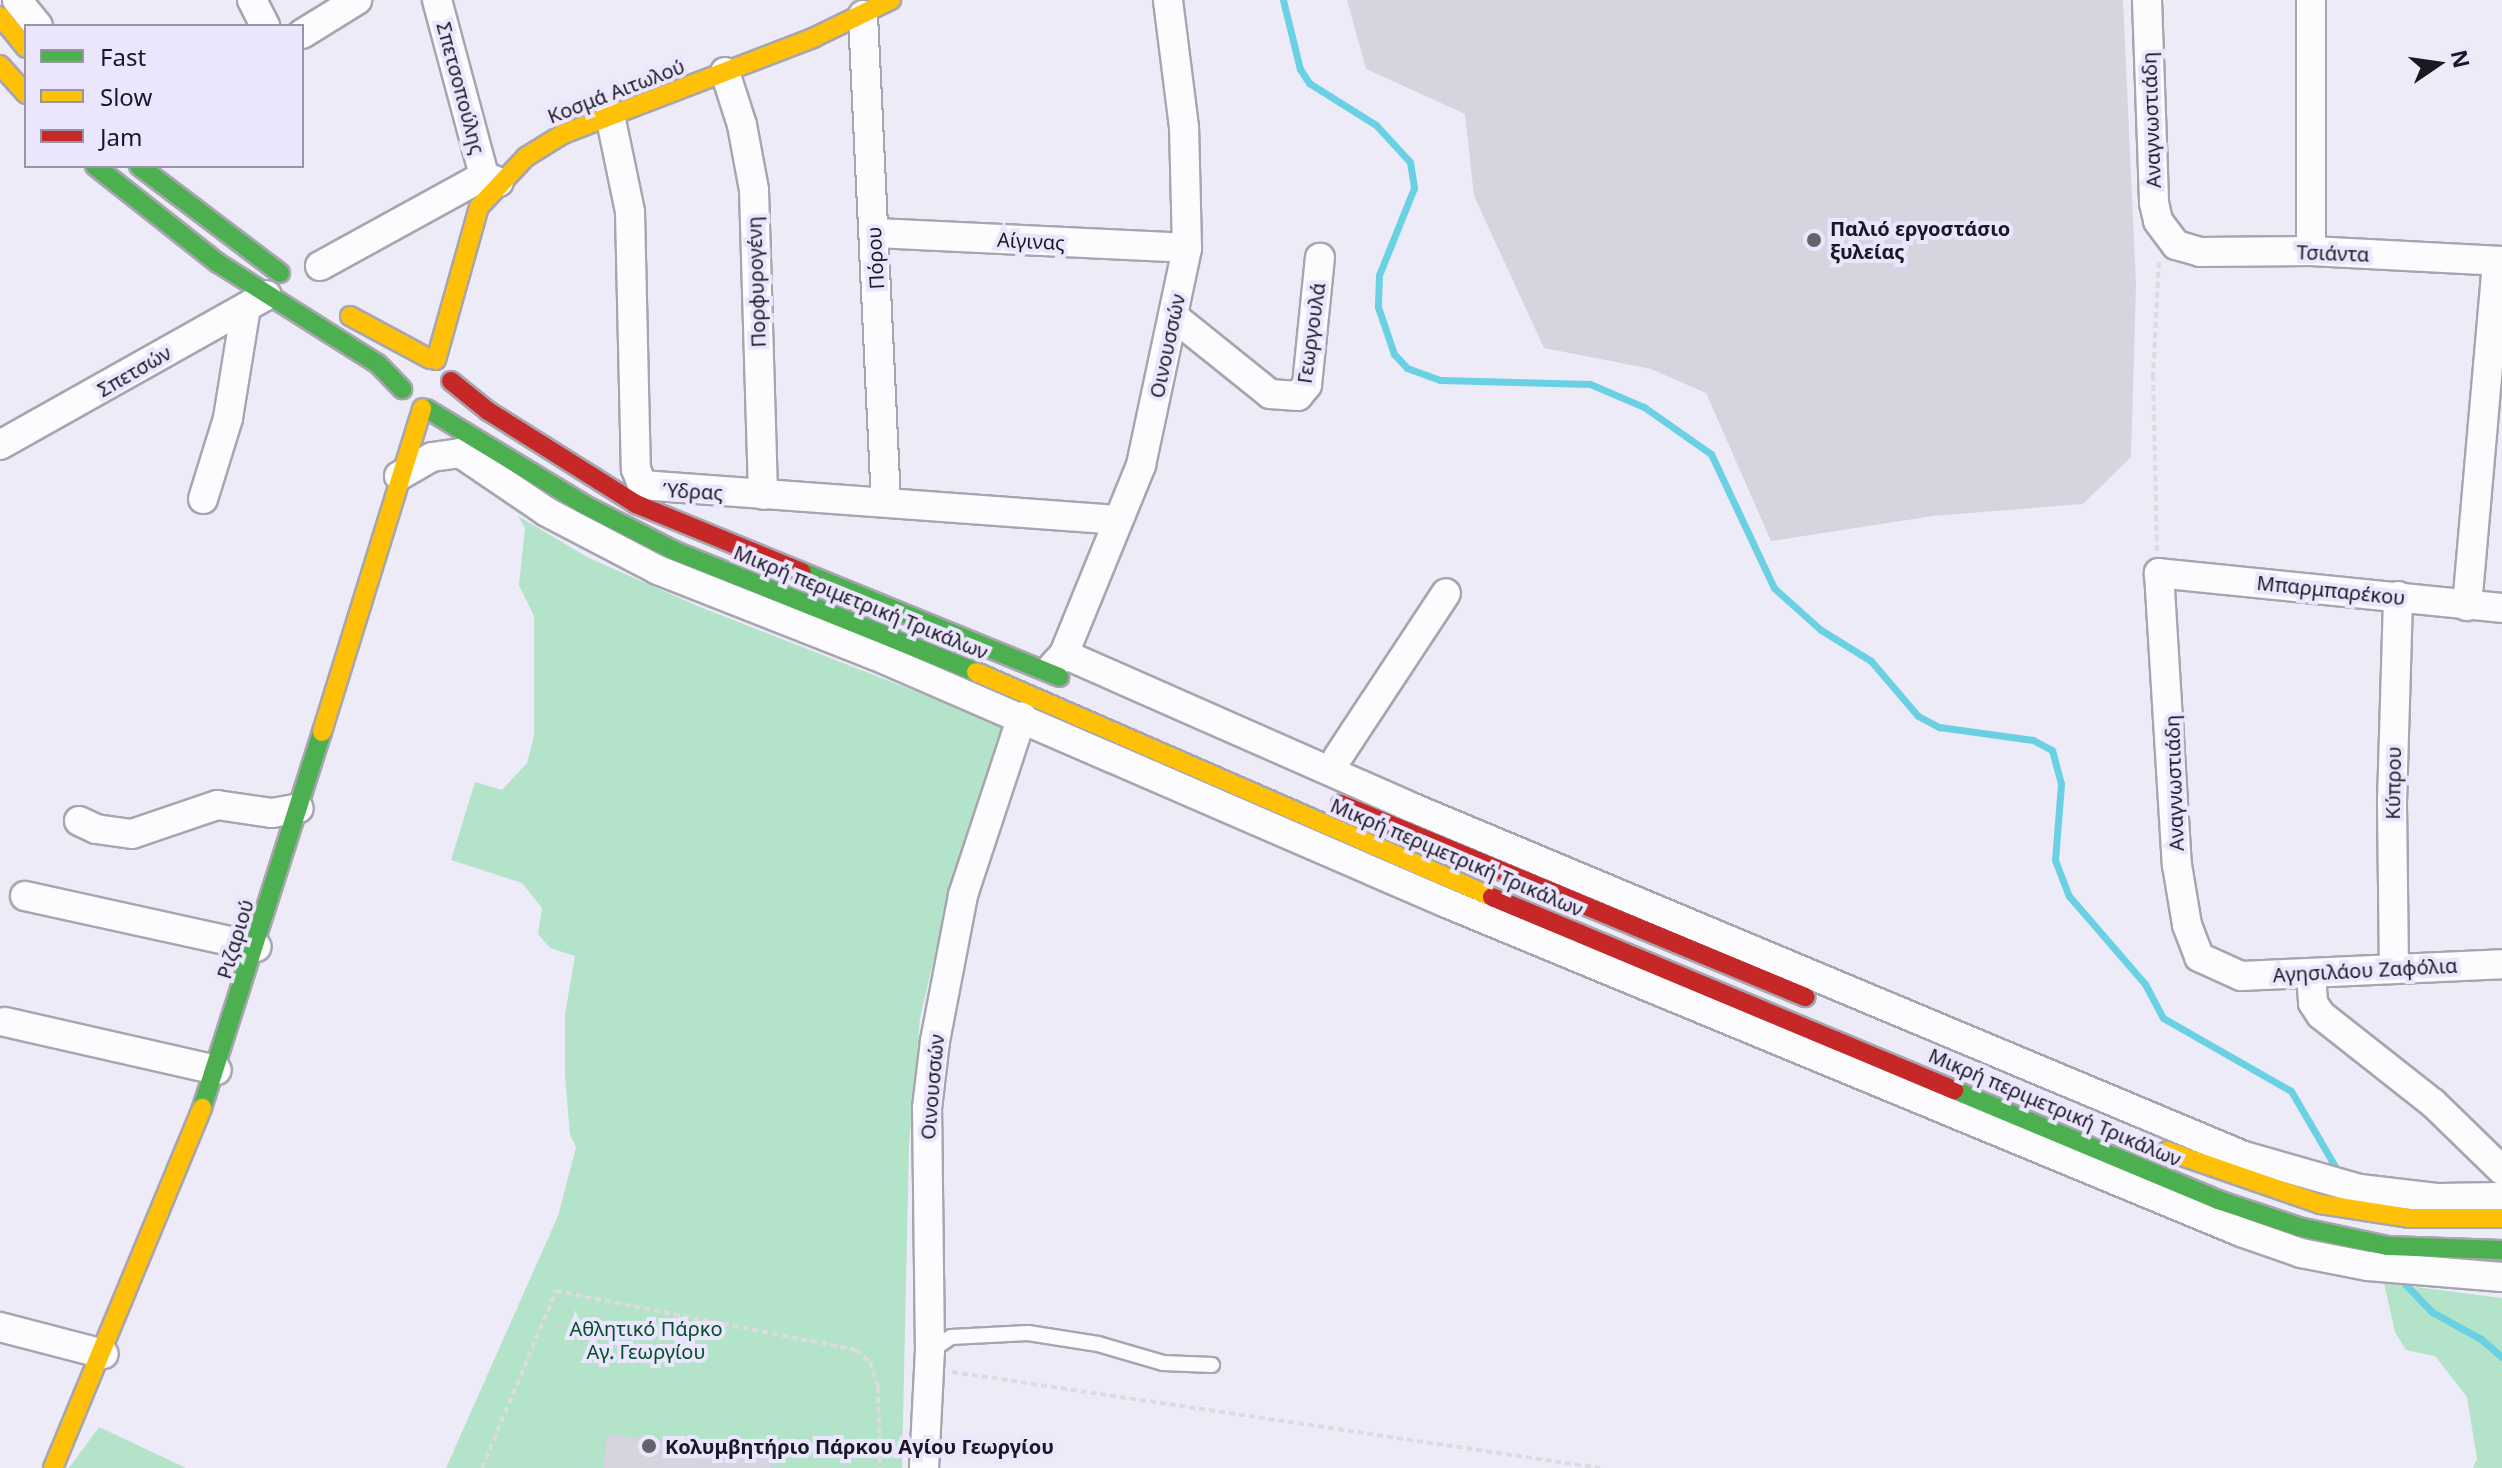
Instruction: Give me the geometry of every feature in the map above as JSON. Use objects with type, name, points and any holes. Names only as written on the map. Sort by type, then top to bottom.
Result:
[{"type":"main road","name":"Κοσμά Αιτωλού","points":[[433,359],[479,207],[492,179],[544,144],[863,15],[891,0]]},
{"type":"main road","points":[[0,16],[24,46]]},
{"type":"main road","points":[[0,65],[24,92]]},
{"type":"main road","name":"Μικρή περιμετρική Τρικάλων","points":[[98,168],[218,263],[256,301],[378,364],[402,389],[409,402],[583,504],[675,551],[1046,700],[1479,891],[2218,1200],[2299,1227],[2376,1243],[2502,1250]]},
{"type":"main road","points":[[142,168],[292,281]]},
{"type":"main road","name":"Μικρή περιμετρική Τρικάλων","points":[[331,305],[433,359],[451,381],[488,411],[636,504],[1060,657],[1077,685]]},
{"type":"main road","points":[[402,389],[407,368],[433,359]]},
{"type":"main road","points":[[425,409],[445,400],[451,381]]},
{"type":"main road","name":"Ριζαριού","points":[[53,1468],[104,1354],[217,1070],[399,476],[425,409]]},
{"type":"main road","name":"Μικρή περιμετρική Τρικάλων","points":[[1315,793],[1830,1008]]},
{"type":"main road","name":"Μικρή περιμετρική Τρικάλων","points":[[2154,1145],[2320,1204],[2396,1218],[2502,1218]]},
{"type":"street","points":[[17,0],[36,24]]},
{"type":"street","points":[[252,0],[264,24]]},
{"type":"street","points":[[304,33],[357,0]]},
{"type":"street","name":"Σπετσοπούλης","points":[[437,0],[492,179]]},
{"type":"street","name":"Οινουσσών","points":[[1060,657],[1141,465],[1187,248],[1184,127],[1168,0]]},
{"type":"street","name":"Αναγνωστιάδη","points":[[2147,0],[2154,203],[2168,238]]},
{"type":"street","points":[[2311,0],[2311,251]]},
{"type":"street","name":"Πόρου","points":[[863,15],[886,501]]},
{"type":"street","name":"Πορφυρογένη","points":[[725,72],[742,125],[754,190],[763,495]]},
{"type":"street","name":"Ύδρας","points":[[610,115],[630,212],[636,469],[642,485],[1117,520]]},
{"type":"street","points":[[320,266],[492,179]]},
{"type":"street","name":"Αίγινας","points":[[874,233],[1187,248]]},
{"type":"street","name":"Τσιάντα","points":[[2168,238],[2200,252],[2311,251],[2500,261]]},
{"type":"street","name":"Γεωργουλά","points":[[1173,316],[1270,394],[1298,396],[1309,370],[1320,258]]},
{"type":"street","points":[[2467,606],[2492,425],[2500,261]]},
{"type":"street","points":[[203,499],[228,418],[256,301]]},
{"type":"street","name":"Σπετσών","points":[[0,445],[256,301]]},
{"type":"street","points":[[399,476],[432,457],[460,453],[538,507],[636,560],[1022,717],[1444,902],[2241,1232],[2301,1253],[2376,1267],[2502,1277]]},
{"type":"street","name":"Αναγνωστιάδη","points":[[2159,573],[2177,865],[2187,925],[2199,957],[2229,973]]},
{"type":"street","name":"Μπαρμπαρέκου","points":[[2159,573],[2502,608]]},
{"type":"street","points":[[1338,757],[1446,593]]},
{"type":"street","name":"Κύπρου","points":[[2394,969],[2398,596]]},
{"type":"street","points":[[1060,657],[1338,757],[1425,793]]},
{"type":"street","points":[[1060,657],[2244,1156],[2371,1191],[2438,1198],[2502,1197]]},
{"type":"street","name":"Οινουσσών","points":[[924,1468],[930,1360],[927,1108],[935,1041],[963,895],[1022,717]]},
{"type":"street","points":[[79,821],[96,829],[132,834],[217,805],[272,813],[299,808]]},
{"type":"street","points":[[25,896],[256,947]]},
{"type":"street","name":"Αγησιλάου Ζαφόλια","points":[[2229,973],[2311,973],[2502,964]]},
{"type":"street","points":[[2311,973],[2313,1003],[2321,1015],[2410,1083],[2502,1170]]},
{"type":"street","points":[[3,1022],[217,1070]]},
{"type":"street","points":[[0,1327],[104,1354]]},
{"type":"lane","points":[[930,1360],[951,1337],[1028,1333],[1098,1344],[1163,1363],[1212,1365]]},
{"type":"path","points":[[2159,573],[2154,310],[2157,267],[2168,238]]},
{"type":"path","points":[[482,1468],[556,1291],[856,1350],[870,1362],[878,1387],[880,1468]]},
{"type":"path","points":[[930,1360],[1121,1394],[1600,1468]]},
{"type":"green space","name":"Αθλητικό Πάρκο Αγ. Γεωργίου","points":[[518,516],[589,558],[700,607],[1004,726],[954,874],[920,1018],[909,1145],[902,1468],[446,1468],[558,1216],[576,1147],[570,1135],[565,1077],[565,1014],[575,956],[550,948],[538,934],[542,908],[522,883],[451,860],[475,782],[502,790],[527,763],[534,736],[534,616],[519,585],[525,528]]},
{"type":"green space","points":[[2384,1283],[2502,1298],[2502,1468],[2473,1468],[2477,1459],[2467,1397],[2435,1356],[2406,1350],[2395,1332]]},
{"type":"green space","points":[[99,1427],[186,1468],[69,1468]]},
{"type":"building","name":"Παλιό εργοστάσιο ξυλείας","points":[[1347,0],[2123,0],[2136,285],[2131,457],[2083,504],[1933,516],[1771,541],[1706,393],[1651,369],[1544,348],[1474,196],[1465,114],[1366,69]]},
{"type":"building","name":"Κολυμβητήριο Πάρκου Αγίου Γεωργίου","points":[[607,1434],[772,1457],[771,1468],[604,1468]]},
{"type":"waterway","points":[[1283,0],[1300,69],[1309,83],[1376,125],[1410,162],[1414,188],[1379,275],[1378,307],[1394,354],[1407,368],[1440,380],[1590,384],[1644,407],[1711,454],[1774,588],[1821,630],[1871,661],[1918,716],[1939,727],[2033,740],[2052,750],[2061,784],[2055,860],[2069,896],[2145,984],[2163,1018],[2291,1091],[2336,1168]]},
{"type":"waterway","points":[[2405,1284],[2432,1312],[2481,1339],[2502,1357]]},
{"type":"traffic: fast","points":[[98,168],[218,263],[378,364],[402,389]]},
{"type":"traffic: fast","points":[[142,168],[280,273]]},
{"type":"traffic: fast","points":[[427,409],[583,504],[675,551],[976,672]]},
{"type":"traffic: fast","points":[[802,572],[1059,677]]},
{"type":"traffic: fast","points":[[202,1108],[322,732]]},
{"type":"traffic: fast","points":[[1954,1090],[2218,1200],[2299,1227],[2388,1246],[2502,1250]]},
{"type":"traffic: slow","points":[[436,360],[479,207],[526,157],[563,134],[813,38],[891,0]]},
{"type":"traffic: slow","points":[[0,16],[24,46]]},
{"type":"traffic: slow","points":[[0,65],[24,92]]},
{"type":"traffic: slow","points":[[350,316],[430,359]]},
{"type":"traffic: slow","points":[[322,732],[422,408]]},
{"type":"traffic: slow","points":[[976,672],[1492,897]]},
{"type":"traffic: slow","points":[[53,1468],[202,1108]]},
{"type":"traffic: slow","points":[[2167,1151],[2320,1204],[2409,1218],[2502,1218]]},
{"type":"traffic: jam","points":[[451,381],[488,411],[636,504],[802,572]]},
{"type":"traffic: jam","points":[[1341,804],[1805,997]]},
{"type":"traffic: jam","points":[[1492,897],[1954,1090]]},
{"type":"place","name":"Παλιό εργοστάσιο ξυλείας","points":[[1814,240]]},
{"type":"place","name":"Κολυμβητήριο Πάρκου Αγίου Γεωργίου","points":[[649,1446]]}]
